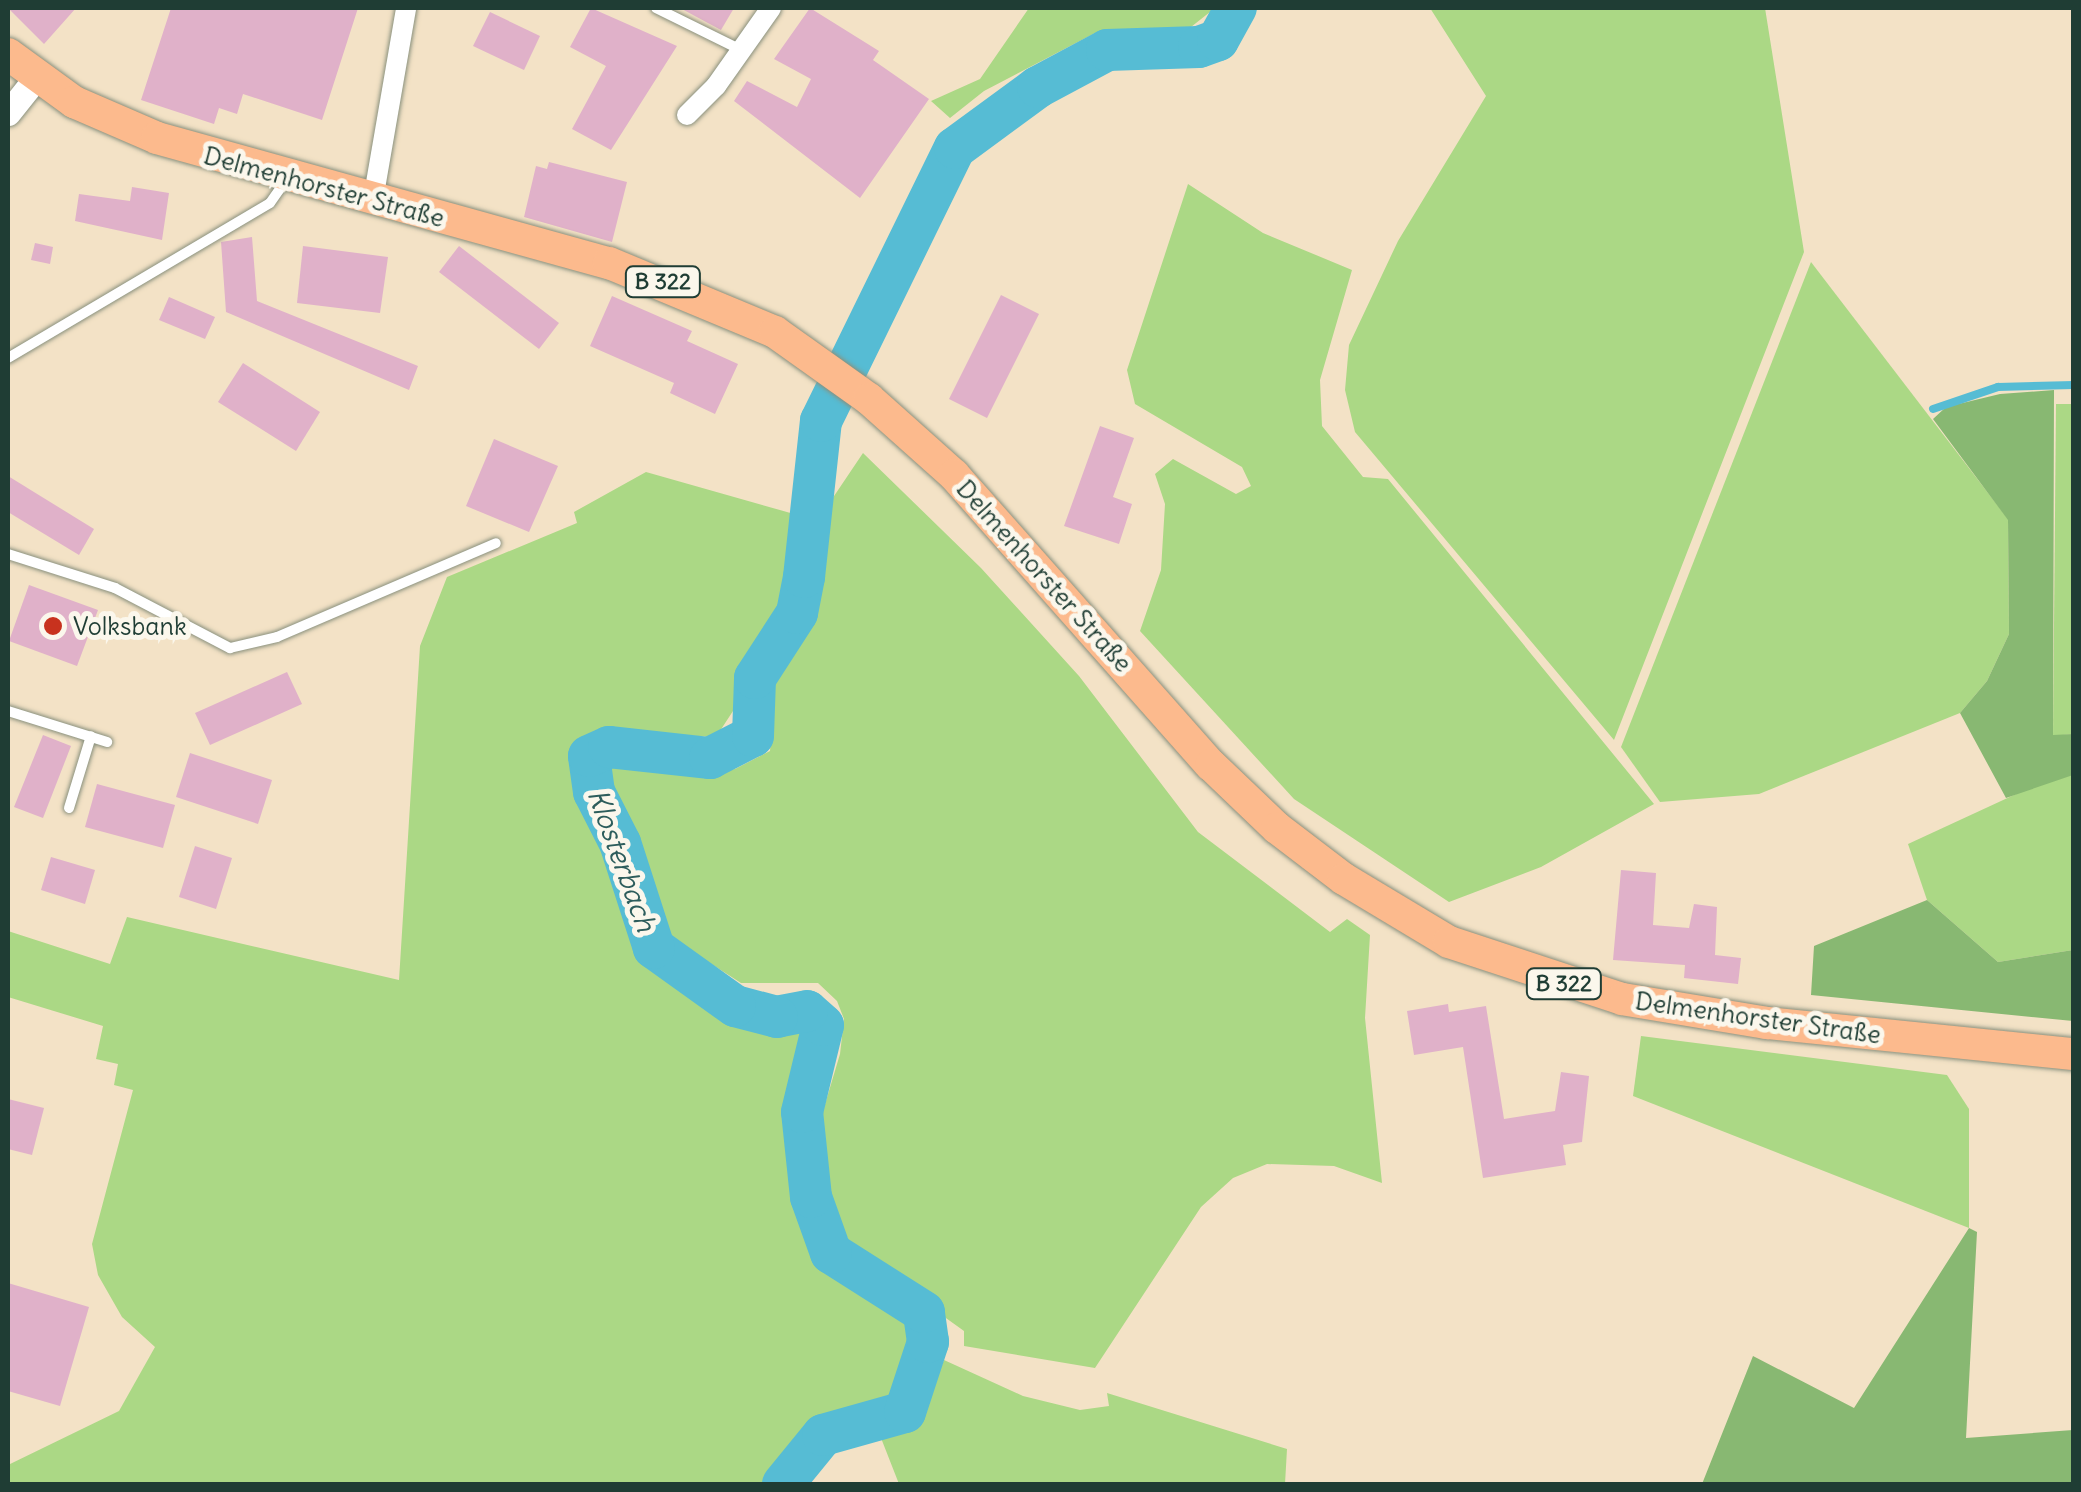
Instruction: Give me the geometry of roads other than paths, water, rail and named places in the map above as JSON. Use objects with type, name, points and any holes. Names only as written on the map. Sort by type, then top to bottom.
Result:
[{"type":"main road","name":"Delmenhorster Straße","points":[[8,54],[36,79],[143,133],[287,178],[662,281],[732,310],[827,365],[870,399],[1006,531],[1233,786],[1319,860],[1420,927],[1526,972],[1622,1000],[1768,1023],[2074,1054]]},
{"type":"street","points":[[373,200],[406,8]]},
{"type":"street","points":[[687,115],[742,50],[771,8]]},
{"type":"street","points":[[8,114],[36,79]]},
{"type":"lane","points":[[656,8],[742,50]]},
{"type":"lane","points":[[8,358],[270,202],[287,178]]},
{"type":"lane","points":[[8,554],[115,588],[230,648],[277,637],[496,543]]},
{"type":"lane","points":[[8,711],[106,742]]},
{"type":"lane","points":[[69,808],[91,736]]},
{"type":"waterway","name":"Klosterbach","points":[[783,1484],[823,1435],[905,1412],[928,1342],[924,1312],[831,1253],[811,1197],[802,1112],[823,1025],[807,1011],[777,1017],[735,1006],[654,948],[620,843],[594,792],[589,756],[609,747],[710,758],[753,736],[755,678],[797,613],[821,421],[955,148],[1038,87],[1107,50],[1199,47],[1218,40],[1236,8]]},
{"type":"waterway","points":[[1933,409],[1998,387],[2074,385]]},
{"type":"place","name":"Volksbank","points":[[53,626]]}]
